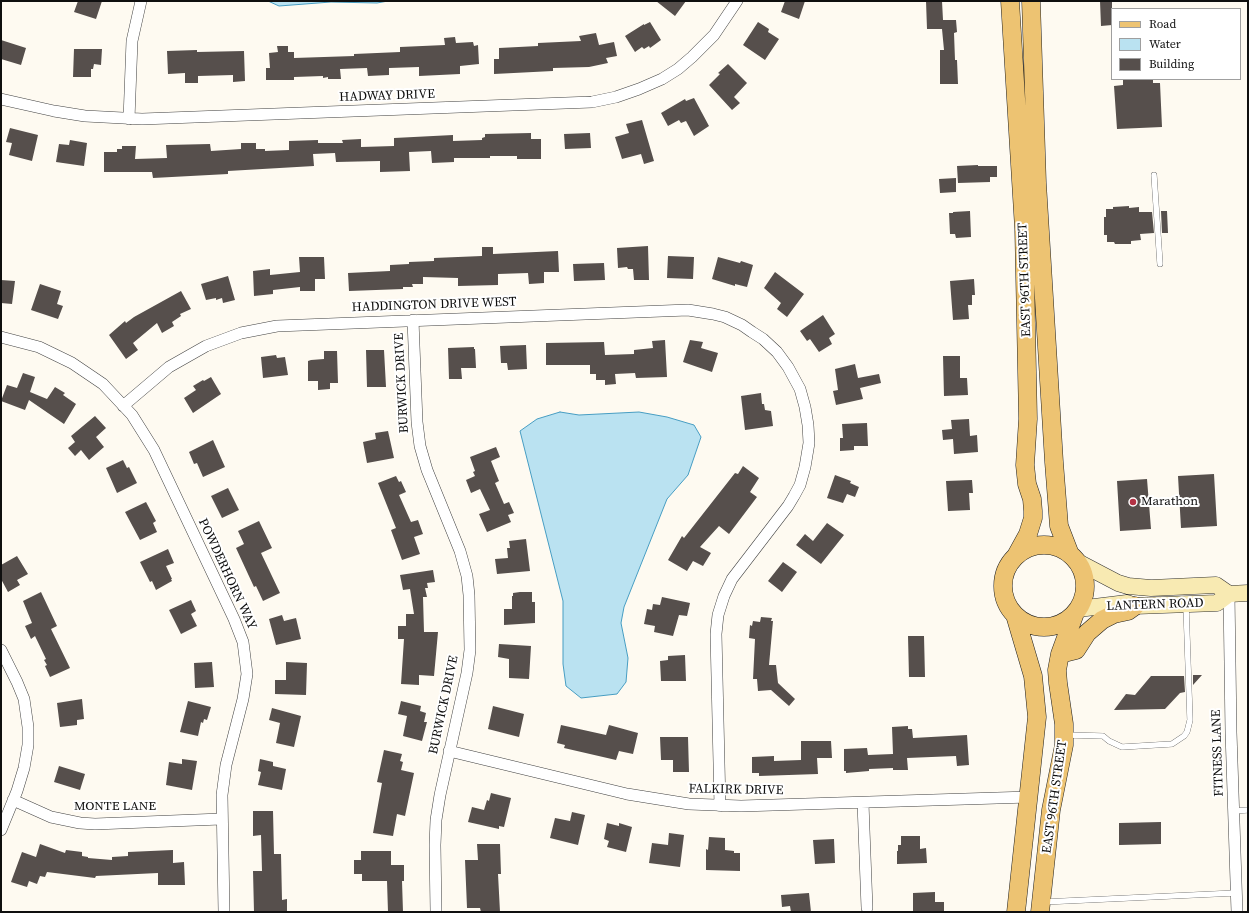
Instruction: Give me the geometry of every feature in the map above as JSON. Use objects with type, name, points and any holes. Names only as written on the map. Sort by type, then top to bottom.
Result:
[{"type":"main road","name":"EAST 96TH STREET","points":[[1010,1],[1024,229],[1028,419],[1025,465],[1027,484],[1032,499],[1033,511],[1033,518],[1028,534],[1017,554]]},
{"type":"main road","name":"EAST 96TH STREET","points":[[1031,1],[1037,183],[1054,462],[1059,526],[1074,557]]},
{"type":"main road","points":[[1043,544],[1057,546],[1074,557],[1084,575],[1086,588],[1082,602],[1076,611],[1064,622],[1052,626],[1038,626],[1026,622],[1015,615],[1007,604],[1003,591],[1004,577],[1009,564],[1017,554],[1029,547],[1043,544]]},
{"type":"main road","points":[[1060,654],[1076,650],[1087,633],[1102,620],[1114,614],[1128,611],[1135,606]]},
{"type":"main road","name":"EAST 96TH STREET","points":[[1040,907],[1052,810],[1062,761],[1064,735],[1057,670],[1060,654],[1076,611]]},
{"type":"main road","name":"EAST 96TH STREET","points":[[1015,615],[1030,664],[1036,696],[1036,728],[1016,912]]},
{"type":"street","points":[[129,119],[132,41],[141,1]]},
{"type":"street","name":"HADWAY DRIVE","points":[[1,99],[85,116],[129,119],[579,103],[598,101],[616,97],[639,89],[662,79],[678,69],[710,40],[721,26],[736,1]]},
{"type":"street","name":"HADDINGTON DRIVE WEST","points":[[123,406],[154,378],[184,357],[206,346],[235,335],[277,326],[688,310],[713,314],[731,320],[742,325],[763,339],[777,352],[788,367],[800,389],[807,419],[809,443],[805,467],[800,484],[794,496],[732,579],[724,596],[718,615],[716,634],[720,806]]},
{"type":"street","name":"BURWICK DRIVE","points":[[413,320],[417,422],[420,446],[427,470],[460,551],[467,576],[469,596],[470,650],[467,673],[449,751],[436,820],[436,912]]},
{"type":"street","name":"POWDERHORN WAY","points":[[1,337],[39,347],[67,360],[103,384],[132,415],[154,450],[234,619],[243,642],[247,674],[243,699],[226,765],[222,795],[221,820],[224,912]]},
{"type":"street","name":"LANTERN ROAD","points":[[1074,557],[1118,583],[1128,586],[1151,588],[1216,585],[1229,594]]},
{"type":"street","name":"LANTERN ROAD","points":[[1076,611],[1127,603],[1135,606],[1217,602],[1229,594],[1248,593]]},
{"type":"street","name":"FITNESS LANE","points":[[1229,594],[1233,811],[1237,912]]},
{"type":"street","points":[[1,650],[24,699],[28,727],[28,745],[24,768],[1,830]]},
{"type":"street","name":"FALKIRK DRIVE","points":[[449,751],[627,794],[670,802],[720,806],[1028,797]]},
{"type":"street","name":"MONTE LANE","points":[[13,800],[51,817],[80,823],[95,824],[221,820]]},
{"type":"street","points":[[863,803],[867,908]]},
{"type":"lane","points":[[1154,175],[1160,264]]},
{"type":"lane","points":[[1064,735],[1103,736],[1109,741],[1122,747],[1172,744],[1184,736],[1187,732],[1190,720],[1186,604]]},
{"type":"lane","points":[[1233,811],[1248,810]]},
{"type":"lane","points":[[1040,907],[1236,893]]},
{"type":"water","points":[[268,1],[388,1],[377,3],[331,2],[279,6]]},
{"type":"water","points":[[560,412],[579,415],[639,412],[667,417],[694,425],[701,437],[688,475],[667,499],[624,607],[621,623],[628,658],[626,682],[617,694],[581,698],[566,686],[563,664],[563,601],[520,431],[537,419]]},
{"type":"building","points":[[78,1],[102,1],[96,19],[74,12]]},
{"type":"building","points":[[656,1],[686,1],[675,16]]},
{"type":"building","points":[[785,1],[805,1],[799,19],[781,12]]},
{"type":"building","points":[[926,1],[942,1],[943,20],[956,20],[957,32],[954,33],[958,84],[940,84],[940,50],[944,50],[942,29],[927,29]]},
{"type":"building","points":[[1100,1],[1112,1],[1111,25],[1101,26]]},
{"type":"building","points":[[650,22],[661,40],[650,48],[649,46],[644,49],[642,47],[635,52],[625,36]]},
{"type":"building","points":[[758,22],[769,29],[768,32],[779,39],[765,60],[743,45]]},
{"type":"building","points":[[596,33],[599,45],[614,42],[617,56],[606,58],[608,63],[589,67],[553,68],[553,71],[494,74],[494,59],[499,59],[499,48],[538,46],[538,43],[581,41],[579,36]]},
{"type":"building","points":[[455,37],[456,43],[473,42],[474,46],[478,45],[479,64],[460,66],[460,74],[419,76],[419,67],[389,68],[389,75],[368,76],[367,68],[340,69],[341,79],[328,79],[328,77],[323,78],[323,76],[294,77],[294,80],[266,80],[266,68],[270,68],[269,53],[278,52],[277,46],[288,46],[288,52],[294,52],[294,58],[354,56],[354,54],[400,52],[400,47],[445,45],[444,38]]},
{"type":"building","points":[[1,40],[26,48],[21,65],[1,59]]},
{"type":"building","points":[[74,49],[102,49],[101,65],[94,64],[93,69],[91,69],[91,77],[73,77]]},
{"type":"building","points":[[197,50],[197,52],[244,51],[245,81],[233,82],[233,75],[198,76],[198,83],[185,83],[185,73],[168,74],[167,51]]},
{"type":"building","points":[[728,64],[747,83],[734,97],[740,103],[732,110],[709,85],[720,74],[718,73]]},
{"type":"building","points":[[1123,80],[1153,80],[1153,83],[1160,83],[1162,127],[1117,129],[1114,86],[1123,85]]},
{"type":"building","points":[[694,98],[709,126],[694,136],[686,121],[681,123],[679,120],[668,126],[661,113],[685,99],[686,101]]},
{"type":"building","points":[[642,120],[654,161],[644,164],[641,154],[622,159],[615,137],[629,133],[626,124]]},
{"type":"building","points":[[10,128],[38,135],[32,161],[9,155],[12,143],[6,142]]},
{"type":"building","points":[[531,133],[531,139],[541,139],[541,159],[517,159],[517,156],[490,156],[490,158],[454,158],[454,162],[432,163],[431,151],[409,152],[410,171],[380,172],[380,161],[336,162],[335,153],[313,154],[314,166],[228,171],[228,174],[153,178],[152,172],[104,172],[104,152],[117,152],[117,149],[122,149],[122,146],[136,146],[135,159],[167,158],[166,145],[210,144],[211,151],[241,149],[241,143],[256,143],[256,149],[265,149],[265,151],[289,150],[289,141],[318,140],[318,143],[343,143],[342,140],[361,139],[361,147],[394,146],[394,138],[453,135],[453,141],[482,140],[482,138],[485,137],[485,134]]},
{"type":"building","points":[[590,133],[591,148],[565,149],[564,134]]},
{"type":"building","points":[[70,140],[87,143],[84,166],[56,162],[59,144],[69,145]]},
{"type":"building","points":[[957,166],[997,166],[997,177],[990,177],[990,182],[958,183]]},
{"type":"building","points":[[956,178],[956,192],[940,193],[939,179]]},
{"type":"building","points":[[1129,206],[1129,208],[1139,207],[1139,212],[1152,212],[1154,233],[1140,234],[1141,240],[1131,241],[1131,244],[1115,244],[1114,242],[1107,242],[1107,235],[1104,235],[1104,217],[1106,217],[1106,209]]},
{"type":"building","points":[[970,211],[971,237],[956,238],[955,234],[950,234],[949,213]]},
{"type":"building","points":[[1161,211],[1167,211],[1168,233],[1162,233]]},
{"type":"building","points":[[648,246],[649,280],[634,280],[633,269],[628,269],[627,267],[618,268],[617,248]]},
{"type":"building","points":[[482,247],[493,247],[493,254],[558,251],[559,272],[544,272],[544,283],[529,284],[528,273],[498,274],[498,285],[458,286],[458,278],[423,277],[423,284],[412,284],[413,287],[403,287],[403,289],[349,291],[348,273],[390,271],[390,265],[409,264],[409,262],[434,261],[434,258],[482,256]]},
{"type":"building","points":[[668,256],[694,257],[693,279],[667,278]]},
{"type":"building","points":[[299,257],[324,257],[325,279],[315,279],[315,291],[300,291],[300,287],[273,290],[273,294],[254,296],[253,271],[270,269],[270,275],[300,272]]},
{"type":"building","points":[[718,257],[740,263],[741,261],[753,265],[747,287],[735,284],[735,286],[712,279]]},
{"type":"building","points":[[604,263],[605,280],[574,281],[573,264]]},
{"type":"building","points":[[775,272],[804,294],[787,317],[777,309],[781,303],[764,288]]},
{"type":"building","points":[[228,276],[235,300],[223,303],[222,298],[216,300],[216,298],[206,300],[201,284]]},
{"type":"building","points":[[974,279],[975,295],[972,295],[972,305],[968,305],[969,319],[953,320],[950,281]]},
{"type":"building","points":[[1,280],[15,281],[12,304],[1,303]]},
{"type":"building","points":[[40,284],[61,291],[57,304],[63,306],[58,319],[31,310]]},
{"type":"building","points":[[181,291],[191,309],[180,314],[181,316],[172,322],[174,326],[162,333],[157,323],[133,343],[138,350],[126,359],[109,335],[125,321],[126,323]]},
{"type":"building","points":[[823,315],[835,334],[829,338],[832,344],[819,352],[810,339],[807,341],[800,331]]},
{"type":"building","points":[[665,340],[667,377],[636,378],[635,373],[615,374],[616,384],[605,385],[605,380],[596,380],[596,374],[590,374],[590,365],[546,365],[546,343],[604,342],[605,355],[634,354],[634,350],[653,348],[652,341]]},
{"type":"building","points":[[690,340],[703,342],[701,348],[718,353],[712,372],[683,362]]},
{"type":"building","points":[[526,345],[527,369],[508,370],[507,363],[501,363],[500,346]]},
{"type":"building","points":[[474,347],[476,368],[461,368],[462,379],[449,379],[448,348]]},
{"type":"building","points":[[366,350],[384,350],[386,387],[367,387]]},
{"type":"building","points":[[324,351],[337,351],[338,383],[330,383],[330,389],[318,390],[318,381],[308,381],[308,361],[324,359]]},
{"type":"building","points":[[276,355],[277,358],[285,357],[288,375],[263,378],[261,357]]},
{"type":"building","points":[[943,356],[960,356],[960,378],[967,378],[968,395],[944,396]]},
{"type":"building","points":[[855,364],[858,378],[879,374],[881,383],[860,388],[863,399],[836,405],[833,391],[838,390],[835,369]]},
{"type":"building","points":[[23,373],[35,377],[30,392],[47,399],[55,387],[65,393],[63,395],[76,404],[64,424],[29,400],[25,410],[1,401],[7,385],[17,388]]},
{"type":"building","points":[[211,377],[221,394],[193,413],[184,398],[196,390],[193,386]]},
{"type":"building","points":[[761,393],[762,404],[764,404],[765,410],[771,411],[773,426],[745,430],[741,396]]},
{"type":"building","points":[[95,416],[106,428],[96,437],[104,447],[89,460],[81,450],[75,456],[68,448],[75,442],[71,436]]},
{"type":"building","points":[[969,419],[970,436],[977,435],[978,452],[954,454],[953,439],[943,440],[942,430],[952,429],[951,420]]},
{"type":"building","points":[[867,423],[868,446],[854,446],[854,450],[840,451],[840,438],[843,438],[842,424]]},
{"type":"building","points":[[388,431],[394,458],[367,463],[363,442],[376,439],[375,433]]},
{"type":"building","points":[[213,440],[225,467],[203,477],[197,463],[194,464],[189,452]]},
{"type":"building","points":[[496,447],[500,457],[491,461],[499,481],[495,483],[504,504],[509,502],[514,513],[508,515],[511,522],[487,532],[479,514],[490,510],[480,489],[471,493],[466,480],[475,476],[473,472],[475,471],[470,457]]},
{"type":"building","points":[[123,460],[127,468],[129,467],[137,483],[117,493],[106,468]]},
{"type":"building","points":[[743,466],[759,478],[750,492],[757,497],[729,534],[719,526],[700,547],[711,553],[703,566],[693,561],[687,571],[668,560],[682,536],[684,538],[735,473],[738,474]]},
{"type":"building","points":[[1214,474],[1217,526],[1181,528],[1178,476]]},
{"type":"building","points":[[835,475],[851,481],[850,483],[859,487],[855,497],[847,494],[843,503],[827,498]]},
{"type":"building","points":[[396,476],[399,482],[401,481],[406,492],[399,495],[411,522],[418,520],[423,534],[414,537],[420,554],[402,560],[391,530],[396,528],[378,483]]},
{"type":"building","points":[[1147,479],[1151,529],[1120,531],[1117,481]]},
{"type":"building","points":[[972,480],[973,493],[969,493],[970,510],[948,511],[946,481]]},
{"type":"building","points":[[228,488],[239,510],[222,518],[211,496]]},
{"type":"building","points":[[146,502],[156,521],[153,523],[157,532],[140,540],[125,512]]},
{"type":"building","points":[[259,521],[272,548],[261,553],[280,593],[263,601],[256,586],[254,587],[236,548],[244,544],[238,531]]},
{"type":"building","points":[[827,523],[844,535],[821,564],[796,545],[805,534],[813,541]]},
{"type":"building","points":[[526,539],[530,571],[497,574],[495,559],[508,558],[507,548],[510,548],[509,541]]},
{"type":"building","points":[[168,549],[174,563],[166,566],[172,581],[156,590],[152,581],[150,582],[140,562]]},
{"type":"building","points":[[17,556],[28,574],[17,580],[20,585],[8,592],[1,579],[1,565]]},
{"type":"building","points":[[783,562],[797,572],[782,592],[768,581]]},
{"type":"building","points":[[433,570],[435,582],[427,583],[428,588],[425,588],[427,597],[423,597],[424,632],[438,632],[434,676],[419,675],[419,685],[401,684],[404,639],[398,639],[398,626],[406,626],[406,614],[414,614],[410,589],[403,590],[400,575]]},
{"type":"building","points":[[41,592],[57,626],[51,629],[70,668],[50,677],[45,666],[47,665],[44,660],[46,659],[35,636],[31,639],[25,626],[32,623],[23,601]]},
{"type":"building","points":[[532,592],[532,602],[535,602],[535,623],[504,625],[504,609],[512,609],[513,593]]},
{"type":"building","points":[[662,597],[690,603],[687,616],[679,615],[673,636],[654,632],[655,626],[644,624],[647,609],[652,610],[653,604],[660,605]]},
{"type":"building","points":[[191,600],[196,611],[191,614],[197,626],[181,634],[169,610]]},
{"type":"building","points":[[282,615],[284,621],[296,618],[301,639],[276,645],[269,619]]},
{"type":"building","points":[[761,617],[772,618],[771,621],[773,621],[769,665],[776,665],[778,683],[795,699],[789,706],[771,690],[758,691],[757,679],[753,679],[755,639],[749,638],[750,625],[752,626],[753,621],[760,622]]},
{"type":"building","points":[[908,636],[924,636],[925,677],[909,677]]},
{"type":"building","points":[[499,644],[531,646],[529,679],[509,678],[509,659],[498,657]]},
{"type":"building","points":[[685,655],[686,681],[661,681],[660,661],[668,660],[668,656]]},
{"type":"building","points":[[212,662],[214,687],[195,688],[194,663]]},
{"type":"building","points":[[286,662],[307,663],[306,695],[275,694],[275,680],[286,680]]},
{"type":"building","points":[[1193,675],[1202,675],[1193,685]]},
{"type":"building","points":[[1151,676],[1184,676],[1185,692],[1180,693],[1165,709],[1114,710],[1126,694],[1135,695]]},
{"type":"building","points":[[82,699],[84,719],[77,720],[77,725],[60,727],[57,703]]},
{"type":"building","points":[[188,701],[211,707],[207,720],[204,719],[203,723],[201,722],[198,736],[180,732]]},
{"type":"building","points":[[401,701],[421,706],[420,711],[426,713],[424,722],[427,722],[422,741],[403,736],[407,716],[398,714]]},
{"type":"building","points":[[493,706],[524,714],[519,737],[488,729]]},
{"type":"building","points":[[272,708],[301,716],[294,747],[276,743],[280,723],[269,720]]},
{"type":"building","points":[[561,725],[606,735],[609,725],[638,733],[633,754],[619,751],[616,760],[564,748],[565,745],[557,743]]},
{"type":"building","points":[[908,726],[908,729],[912,729],[913,738],[967,735],[969,765],[957,766],[956,756],[907,758],[908,770],[893,770],[893,768],[869,769],[869,771],[846,773],[846,771],[844,771],[844,749],[867,748],[868,755],[893,754],[892,727]]},
{"type":"building","points":[[660,737],[688,737],[689,772],[673,772],[673,760],[661,760]]},
{"type":"building","points":[[801,741],[831,741],[832,758],[817,758],[818,774],[759,776],[759,773],[752,773],[752,757],[774,756],[774,761],[801,760]]},
{"type":"building","points":[[384,750],[402,754],[400,761],[403,762],[401,770],[414,773],[405,816],[397,814],[393,836],[373,833],[382,783],[377,782]]},
{"type":"building","points":[[182,759],[197,761],[192,790],[166,785],[169,762],[182,764]]},
{"type":"building","points":[[260,759],[273,762],[273,766],[286,769],[282,790],[258,785],[261,772],[258,771]]},
{"type":"building","points":[[59,766],[85,774],[80,790],[54,782]]},
{"type":"building","points":[[491,793],[511,798],[504,827],[499,826],[499,829],[468,822],[472,807],[484,810]]},
{"type":"building","points":[[253,811],[273,811],[274,854],[281,854],[282,900],[287,899],[287,912],[254,912],[253,871],[262,871],[261,835],[253,836]]},
{"type":"building","points":[[572,812],[585,815],[578,845],[550,838],[555,818],[570,821]]},
{"type":"building","points":[[1161,822],[1161,844],[1119,845],[1119,823]]},
{"type":"building","points":[[607,823],[619,826],[619,823],[632,827],[626,852],[607,847],[609,841],[604,839]]},
{"type":"building","points":[[669,833],[684,835],[680,867],[649,863],[652,843],[668,845]]},
{"type":"building","points":[[901,836],[920,836],[920,849],[926,848],[927,863],[897,864],[897,851],[898,845],[901,845]]},
{"type":"building","points":[[709,837],[725,838],[725,850],[740,853],[740,871],[706,870],[706,849],[708,850]]},
{"type":"building","points":[[834,839],[835,863],[815,864],[813,840]]},
{"type":"building","points":[[40,844],[65,853],[66,850],[82,852],[82,856],[88,858],[112,860],[112,857],[128,856],[128,852],[173,850],[173,863],[184,862],[185,885],[158,885],[158,873],[96,876],[95,878],[47,872],[45,877],[40,876],[37,884],[29,881],[27,887],[11,882],[22,852],[36,857]]},
{"type":"building","points":[[477,844],[500,844],[501,874],[498,874],[500,912],[481,912],[480,908],[467,908],[465,860],[478,860]]},
{"type":"building","points":[[361,851],[391,851],[391,865],[404,865],[404,881],[402,881],[403,912],[388,912],[387,881],[362,881],[362,874],[354,874],[354,860],[361,860]]},
{"type":"building","points":[[935,892],[935,902],[944,902],[944,912],[913,912],[913,893]]},
{"type":"building","points":[[809,893],[811,912],[791,912],[790,906],[782,907],[781,895]]},
{"type":"place","name":"Marathon","points":[[1133,502]]}]
